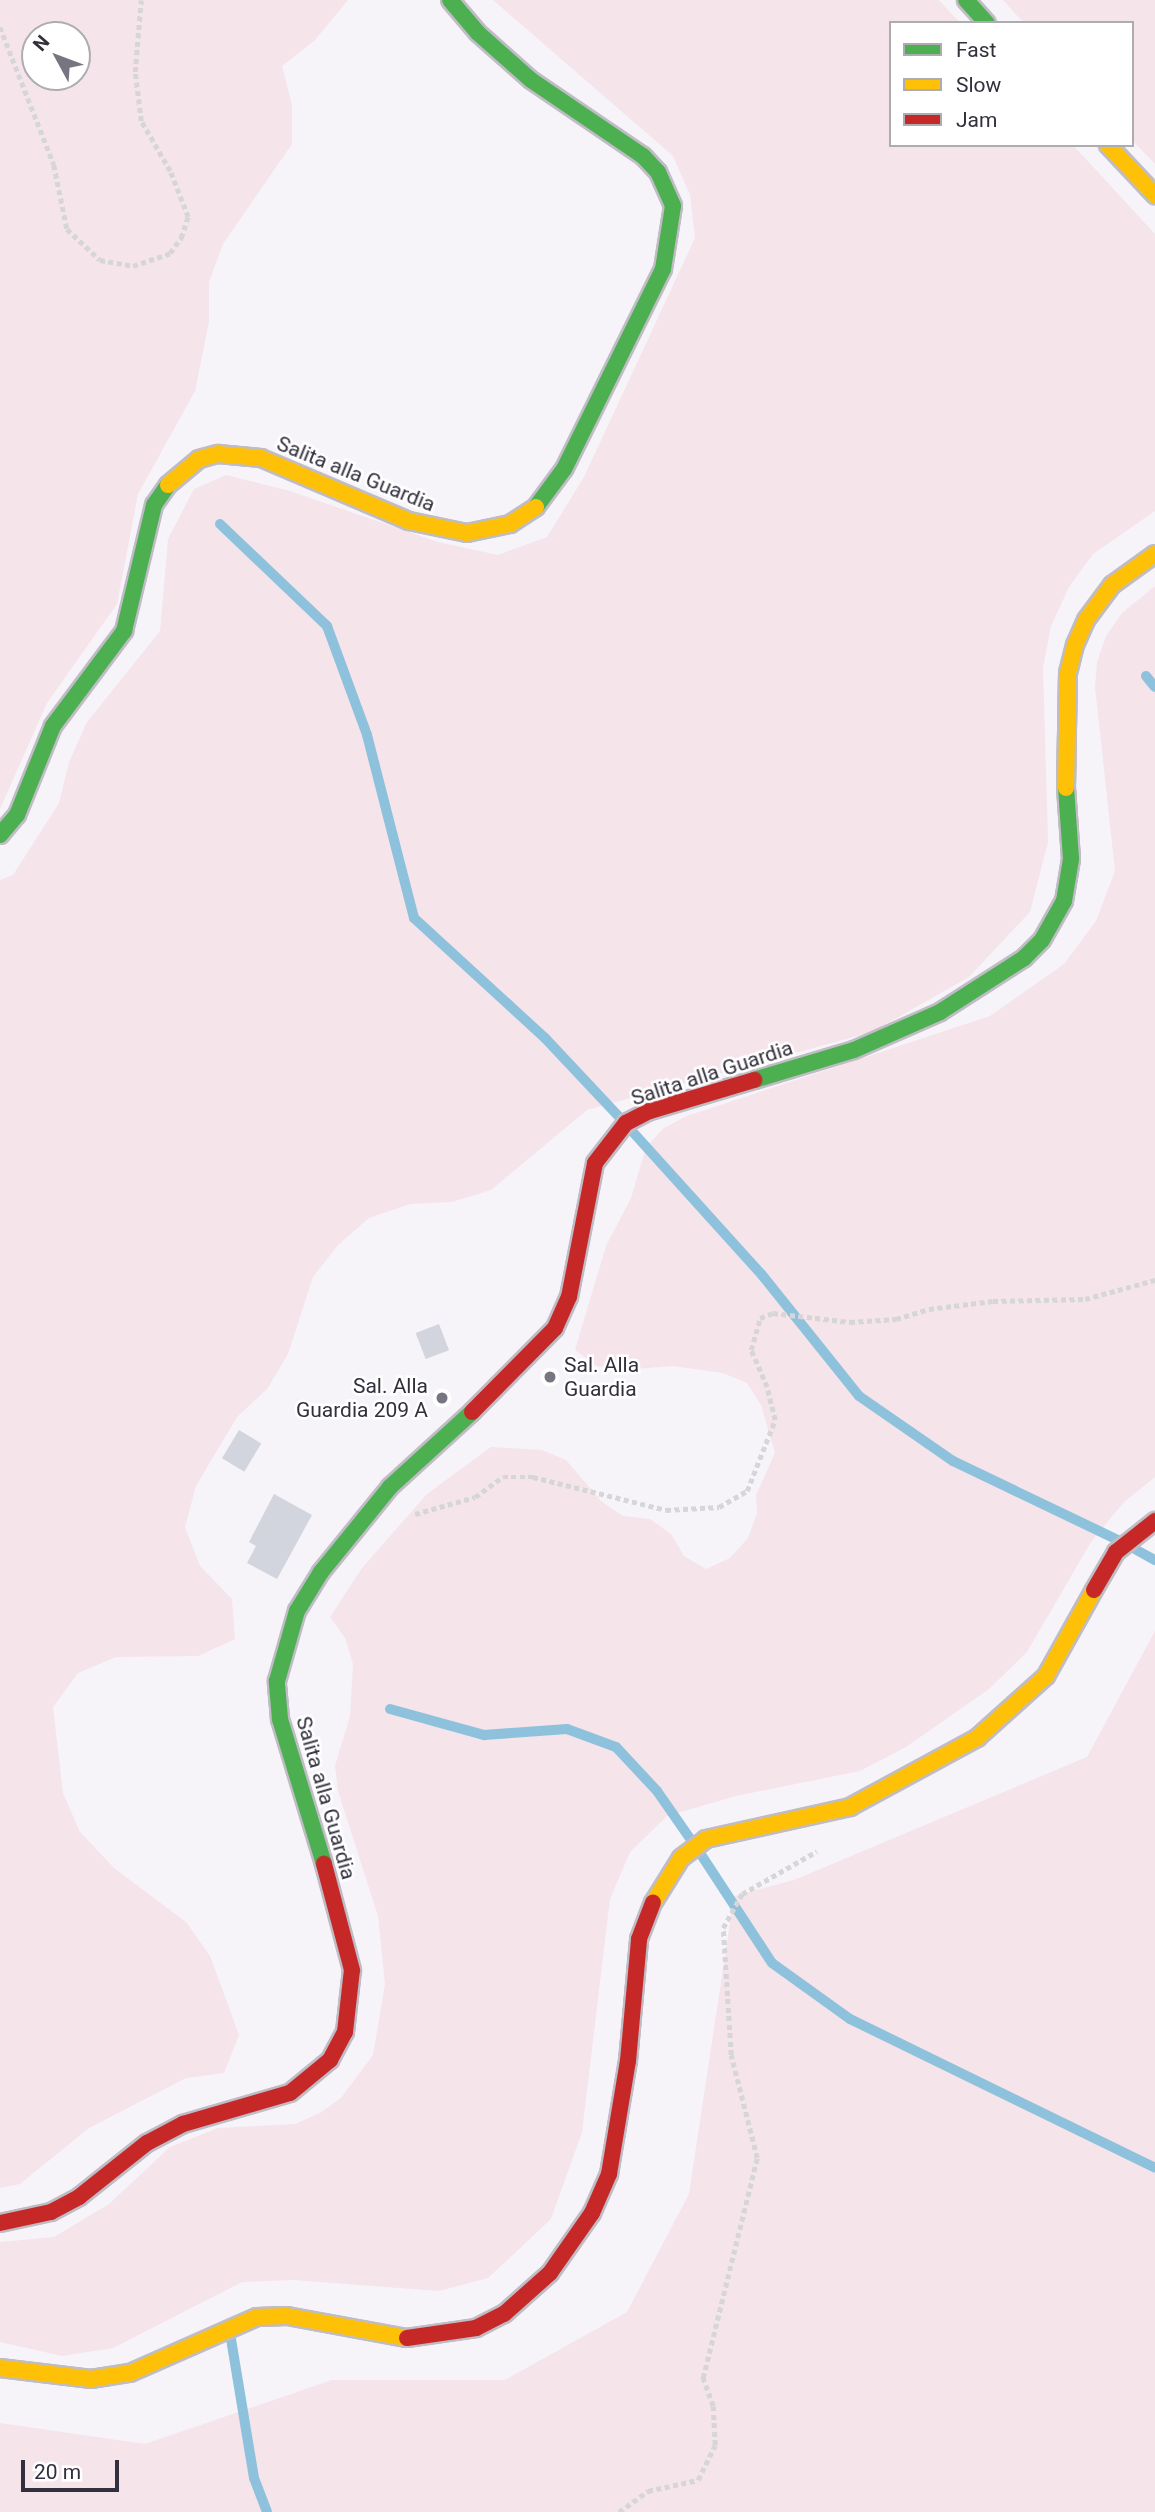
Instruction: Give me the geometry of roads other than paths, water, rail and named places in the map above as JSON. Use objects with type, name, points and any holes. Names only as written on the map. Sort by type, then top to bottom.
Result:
[{"type":"main road","name":"Salita alla Guardia","points":[[0,835],[16,815],[53,726],[124,631],[154,505],[166,486],[199,459],[218,454],[261,458],[409,521],[467,533],[510,524],[526,515],[542,502],[564,470],[663,269],[673,206],[658,172],[643,156],[531,80],[478,33],[450,0]]},
{"type":"main road","points":[[966,0],[985,21]]},
{"type":"main road","points":[[1110,147],[1155,195]]},
{"type":"main road","name":"Salita alla Guardia","points":[[0,2223],[51,2212],[79,2197],[159,2137],[183,2124],[290,2093],[330,2060],[345,2032],[352,1970],[345,1933],[280,1718],[277,1681],[297,1611],[321,1572],[390,1487],[509,1378],[555,1328],[569,1297],[592,1172],[608,1142],[626,1123],[650,1111],[866,1045],[940,1012],[1024,958],[1042,940],[1064,901],[1071,859],[1064,740],[1068,673],[1075,645],[1104,594],[1155,554]]},
{"type":"main road","points":[[0,2368],[91,2379],[131,2373],[257,2317],[287,2316],[417,2340],[476,2328],[504,2314],[550,2273],[592,2213],[609,2174],[628,2061],[639,1939],[661,1884],[681,1858],[706,1839],[746,1826],[850,1807],[977,1738],[1012,1712],[1046,1676],[1116,1552],[1155,1521]]},
{"type":"waterway","points":[[220,524],[327,626],[367,735],[414,918],[545,1038],[621,1119]]},
{"type":"waterway","points":[[1146,676],[1155,687]]},
{"type":"waterway","points":[[631,1130],[762,1275],[859,1396],[953,1461],[1120,1541]]},
{"type":"waterway","points":[[1133,1548],[1155,1560]]},
{"type":"waterway","points":[[390,1709],[484,1735],[567,1729],[616,1747],[657,1791],[691,1840]]},
{"type":"waterway","points":[[700,1853],[772,1963],[850,2019],[1155,2168]]},
{"type":"waterway","points":[[231,2339],[254,2478],[267,2512]]},
{"type":"place","name":"Sal. Alla Guardia","points":[[550,1377]]},
{"type":"place","name":"Sal. Alla Guardia 209 A","points":[[442,1398]]}]
